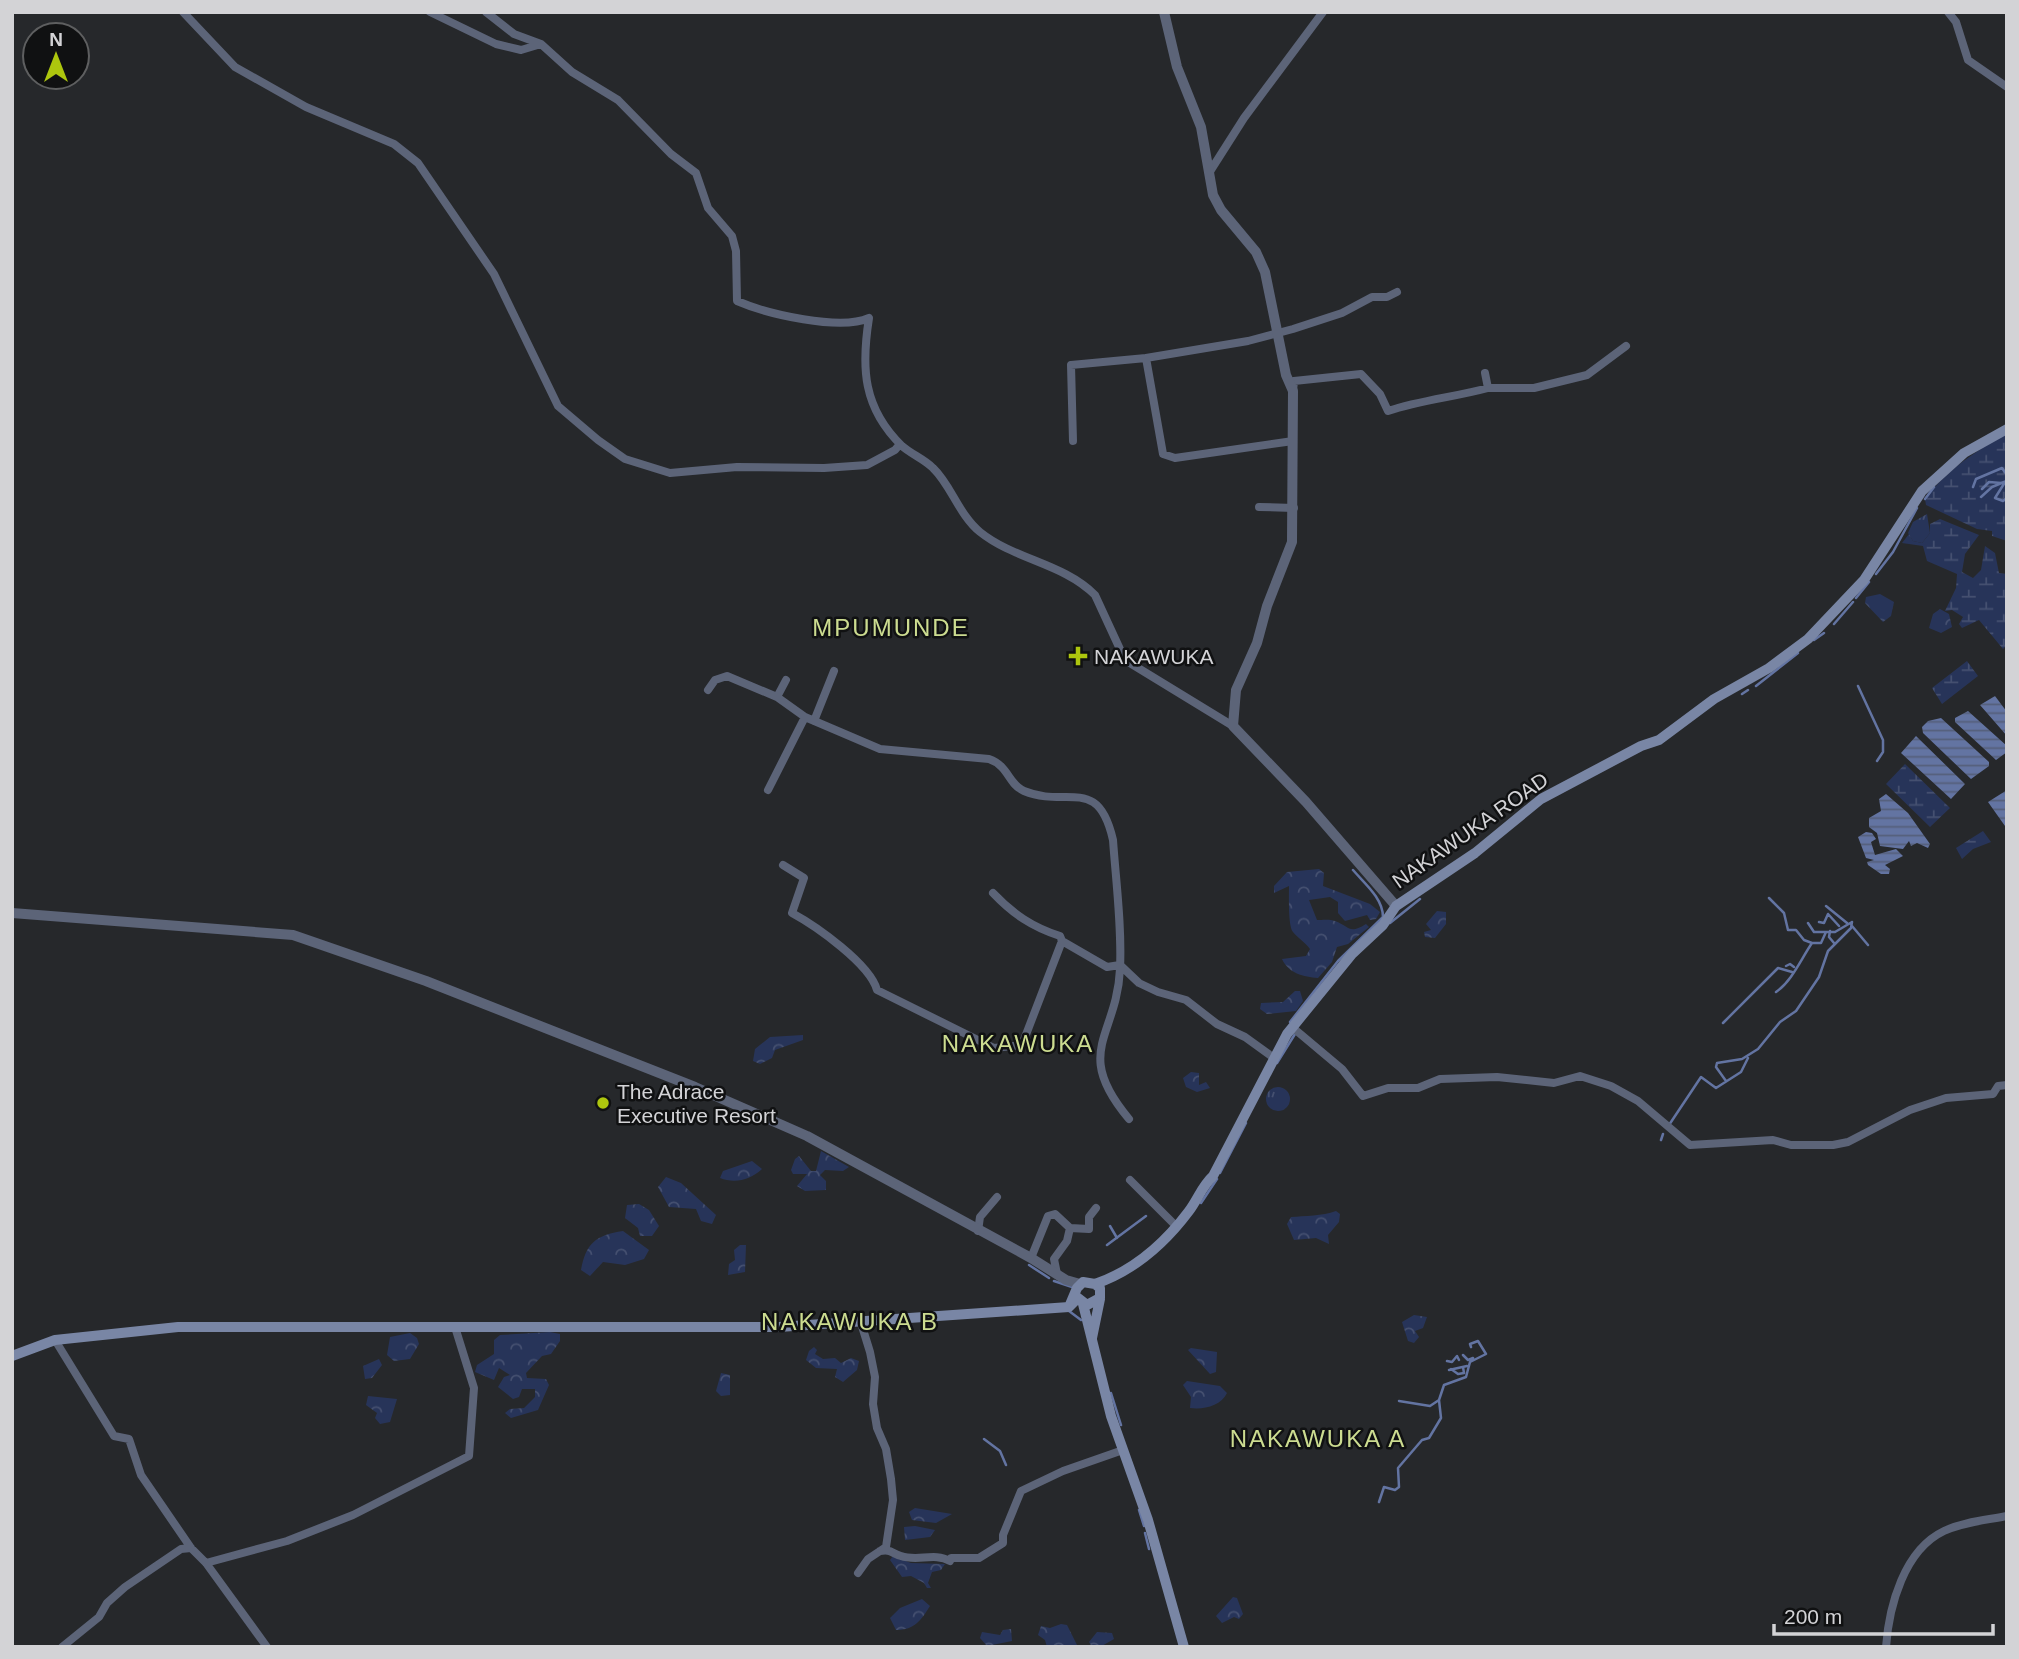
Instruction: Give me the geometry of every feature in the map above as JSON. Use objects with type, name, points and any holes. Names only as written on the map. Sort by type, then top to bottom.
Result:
[{"type":"main road","name":"NAKAWUKA ROAD","points":[[1069,1307],[1078,1298],[1083,1304],[1093,1305],[1099,1292],[1177,1227],[1194,1204],[1203,1185],[1213,1176],[1293,1027],[1352,954],[1383,925],[1396,906],[1475,853],[1541,800],[1641,746],[1659,740],[1714,699],[1769,668],[1808,639],[1864,580],[1922,491],[1964,453],[2007,429]]},
{"type":"main road","points":[[12,1356],[55,1340],[178,1327],[739,1328],[860,1323],[1069,1307],[1080,1284],[1099,1292],[1092,1341]]},
{"type":"main road","points":[[1083,1304],[1123,1450],[1147,1520],[1184,1647]]},
{"type":"street","points":[[183,12],[235,67],[306,107],[394,144],[418,163],[494,274],[558,405],[598,440],[625,458],[670,473],[737,467],[824,468],[867,465],[895,450],[900,444]]},
{"type":"street","points":[[430,12],[496,44],[521,50],[541,44]]},
{"type":"street","points":[[486,12],[514,34],[541,44],[572,72],[625,106],[671,154],[696,173],[708,208],[732,236],[736,251],[737,301],[824,323],[855,324],[869,318],[863,359],[866,382],[875,407],[900,444],[934,468],[979,531],[1014,552],[1054,567],[1088,588],[1095,595],[1125,660],[1233,726],[1306,802],[1396,906]]},
{"type":"street","points":[[1164,12],[1177,67],[1201,127],[1207,175],[1221,210],[1243,234],[1265,272],[1286,375],[1293,391]]},
{"type":"street","points":[[1207,175],[1244,118],[1323,12]]},
{"type":"street","points":[[1948,12],[1956,22],[1968,60],[2007,87]]},
{"type":"street","points":[[1073,441],[1071,365],[1146,358],[1279,332],[1342,313],[1372,297],[1387,297],[1397,292]]},
{"type":"street","points":[[1233,726],[1236,690],[1257,643],[1266,606],[1292,542],[1294,381],[1361,374],[1380,394],[1388,411],[1418,401],[1452,398],[1488,388],[1534,388],[1587,375],[1626,346]]},
{"type":"street","points":[[1146,358],[1163,454],[1175,458],[1293,441]]},
{"type":"street","points":[[1485,373],[1488,388]]},
{"type":"street","points":[[1259,507],[1294,508]]},
{"type":"street","points":[[814,721],[834,670]]},
{"type":"street","points":[[708,690],[724,675],[777,697],[805,717],[880,749],[989,759],[1000,763],[1013,782],[1024,791],[1080,796],[1098,803],[1113,840],[1120,965],[1103,1037],[1100,1066],[1110,1094],[1129,1119]]},
{"type":"street","points":[[777,697],[786,680]]},
{"type":"street","points":[[768,790],[805,717]]},
{"type":"street","points":[[783,865],[804,878],[792,912],[821,931],[867,971],[877,990],[994,1048],[1022,1045],[1062,942],[1060,936],[1027,923],[1011,912],[993,893]]},
{"type":"street","points":[[12,914],[293,936],[426,981],[695,1087],[817,1142],[1056,1274],[1080,1284]]},
{"type":"street","points":[[1062,942],[1107,967],[1120,965]]},
{"type":"street","points":[[1120,965],[1139,983],[1186,1000],[1217,1024],[1245,1037],[1274,1058]]},
{"type":"street","points":[[1293,1027],[1342,1069],[1363,1096],[1388,1088],[1418,1088],[1440,1079],[1497,1077],[1554,1083],[1580,1076],[1611,1086],[1638,1101],[1690,1145],[1712,1146],[1773,1139],[1791,1145],[1833,1145],[1848,1142],[1910,1110],[1946,1098],[1993,1094],[1998,1086],[2007,1085]]},
{"type":"street","points":[[1130,1180],[1177,1227]]},
{"type":"street","points":[[978,1231],[980,1217],[997,1197]]},
{"type":"street","points":[[1031,1258],[1048,1216],[1055,1214],[1070,1228],[1089,1229],[1089,1217],[1096,1208]]},
{"type":"street","points":[[1056,1274],[1054,1259],[1067,1241],[1070,1228]]},
{"type":"street","points":[[858,1573],[868,1559],[886,1547],[893,1500],[886,1449],[877,1428],[872,1402],[875,1377],[860,1323]]},
{"type":"street","points":[[206,1563],[287,1541],[353,1515],[469,1456],[474,1388],[455,1327]]},
{"type":"street","points":[[55,1340],[114,1436],[129,1439],[141,1475],[191,1548],[206,1563],[267,1647]]},
{"type":"street","points":[[880,1551],[889,1549],[908,1557],[940,1555],[950,1561],[951,1558],[979,1558],[1003,1543],[1003,1535],[1021,1491],[1063,1471],[1123,1450]]},
{"type":"street","points":[[1886,1647],[1895,1598],[1905,1572],[1923,1546],[1944,1531],[2007,1516]]},
{"type":"street","points":[[62,1647],[99,1617],[107,1603],[125,1587],[181,1549],[191,1548]]},
{"type":"green space","points":[[2007,434],[2007,541],[1992,536],[1992,531],[1977,529],[1926,505],[1925,499],[1952,470]]},
{"type":"green space","points":[[1927,514],[1930,533],[1922,543],[1913,541],[1908,533],[1913,522]]},
{"type":"green space","points":[[1940,519],[1979,535],[1965,554],[1962,572],[1973,578],[1981,570],[1985,546],[1995,553],[1999,573],[2007,574],[2007,645],[2003,649],[1979,620],[1962,628],[1959,624],[1963,617],[1952,610],[1945,611],[1956,588],[1957,574],[1927,561],[1923,546],[1902,543],[1909,534],[1913,541],[1922,543],[1930,533],[1930,524]]},
{"type":"green space","points":[[1880,594],[1894,602],[1891,616],[1883,622],[1865,603],[1866,597]]},
{"type":"green space","points":[[1940,609],[1949,614],[1952,627],[1941,633],[1929,628],[1933,614]]},
{"type":"green space","points":[[1967,661],[1978,676],[1942,704],[1932,688]]},
{"type":"green space","points":[[1905,764],[1950,808],[1930,827],[1886,784]]},
{"type":"green space","points":[[1983,831],[1991,842],[1973,849],[1962,859],[1956,848]]},
{"type":"green space","points":[[1319,869],[1324,873],[1323,886],[1370,904],[1380,912],[1376,919],[1370,920],[1367,915],[1345,921],[1338,913],[1338,902],[1330,897],[1309,900],[1317,920],[1333,920],[1349,929],[1366,924],[1369,927],[1348,944],[1337,947],[1332,962],[1318,978],[1297,973],[1288,968],[1282,959],[1306,956],[1310,949],[1291,929],[1289,886],[1274,893],[1274,886],[1287,872]]},
{"type":"green space","points":[[1437,911],[1446,912],[1446,924],[1435,938],[1425,937],[1424,932],[1431,930],[1426,924]]},
{"type":"green space","points":[[1295,991],[1300,991],[1303,1001],[1296,1011],[1267,1014],[1260,1009],[1261,1003],[1283,1002]]},
{"type":"green space","points":[[803,1035],[803,1040],[775,1050],[772,1058],[760,1064],[753,1061],[755,1049],[770,1037]]},
{"type":"green space","points":[[1191,1072],[1199,1073],[1199,1085],[1206,1082],[1210,1088],[1197,1092],[1186,1087],[1183,1078]]},
{"type":"green space","points":[[1278,1087],[1287,1090],[1290,1099],[1287,1108],[1278,1111],[1269,1108],[1266,1099],[1269,1090]]},
{"type":"green space","points":[[821,1151],[849,1167],[843,1171],[825,1170],[820,1175],[826,1181],[826,1190],[805,1191],[797,1186],[807,1174],[793,1174],[791,1170],[795,1159],[799,1156],[811,1171],[816,1171]]},
{"type":"green space","points":[[752,1161],[762,1169],[752,1176],[737,1181],[720,1178],[723,1171]]},
{"type":"green space","points":[[666,1177],[681,1183],[716,1215],[712,1224],[701,1221],[696,1209],[669,1207],[658,1187]]},
{"type":"green space","points":[[639,1204],[649,1210],[659,1226],[652,1236],[640,1236],[638,1228],[625,1218],[627,1205]]},
{"type":"green space","points":[[1336,1211],[1340,1214],[1339,1222],[1328,1235],[1329,1244],[1316,1238],[1294,1240],[1287,1224],[1291,1217]]},
{"type":"green space","points":[[623,1231],[649,1250],[644,1259],[625,1265],[603,1262],[590,1276],[581,1270],[586,1253],[594,1242],[606,1235]]},
{"type":"green space","points":[[740,1245],[746,1245],[745,1272],[728,1275],[729,1264],[735,1260],[734,1250]]},
{"type":"green space","points":[[1414,1315],[1427,1317],[1423,1328],[1415,1331],[1419,1337],[1414,1343],[1408,1341],[1402,1322]]},
{"type":"green space","points":[[550,1332],[560,1334],[560,1341],[551,1354],[542,1356],[526,1373],[527,1378],[546,1379],[549,1385],[538,1410],[511,1418],[505,1413],[510,1409],[524,1408],[535,1397],[535,1389],[522,1389],[519,1397],[513,1399],[498,1387],[504,1377],[510,1375],[499,1368],[494,1380],[475,1372],[477,1365],[494,1354],[494,1340],[500,1335]]},
{"type":"green space","points":[[410,1333],[417,1338],[419,1344],[410,1359],[394,1361],[387,1355],[390,1337]]},
{"type":"green space","points":[[814,1347],[817,1350],[815,1354],[823,1359],[835,1358],[841,1363],[851,1358],[859,1361],[857,1370],[843,1382],[835,1377],[837,1369],[816,1368],[806,1360],[809,1351]]},
{"type":"green space","points":[[1191,1348],[1217,1352],[1216,1372],[1210,1374],[1188,1350]]},
{"type":"green space","points":[[379,1359],[382,1365],[372,1378],[365,1379],[363,1366]]},
{"type":"green space","points":[[721,1373],[730,1375],[730,1395],[721,1396],[716,1391]]},
{"type":"green space","points":[[1187,1381],[1220,1386],[1227,1393],[1221,1401],[1211,1406],[1190,1408],[1191,1397],[1183,1385]]},
{"type":"green space","points":[[368,1396],[397,1399],[390,1422],[380,1424],[375,1418],[377,1413],[366,1405]]},
{"type":"green space","points":[[915,1508],[952,1514],[936,1523],[912,1520],[909,1512]]},
{"type":"green space","points":[[904,1527],[935,1530],[930,1537],[905,1540]]},
{"type":"green space","points":[[893,1556],[911,1563],[945,1564],[941,1570],[932,1572],[928,1583],[931,1588],[927,1588],[924,1583],[911,1576],[902,1577],[890,1560]]},
{"type":"green space","points":[[1233,1597],[1237,1598],[1243,1614],[1239,1619],[1234,1617],[1222,1623],[1216,1616]]},
{"type":"green space","points":[[922,1599],[930,1606],[920,1620],[913,1626],[896,1630],[890,1618],[900,1608]]},
{"type":"green space","points":[[1067,1625],[1078,1647],[1047,1647],[1045,1640],[1038,1635],[1041,1626],[1050,1628]]},
{"type":"green space","points":[[1011,1629],[1012,1641],[987,1646],[980,1638],[982,1632],[1000,1635],[1003,1630]]},
{"type":"green space","points":[[1097,1632],[1112,1633],[1114,1639],[1100,1647],[1092,1647],[1089,1642]]},
{"type":"shaded area","points":[[1995,696],[2007,712],[2007,736],[1980,705]]},
{"type":"shaded area","points":[[1968,711],[2007,746],[2007,752],[1996,760],[1955,722],[1955,718]]},
{"type":"shaded area","points":[[1941,718],[1989,762],[1989,766],[1971,779],[1923,733],[1922,727],[1928,721]]},
{"type":"shaded area","points":[[1916,736],[1965,784],[1951,799],[1901,753]]},
{"type":"shaded area","points":[[2007,790],[2007,824],[2005,826],[1988,802]]},
{"type":"shaded area","points":[[1886,794],[1908,813],[1930,844],[1928,848],[1917,843],[1911,846],[1909,841],[1903,849],[1880,846],[1877,833],[1869,827],[1869,818],[1881,811],[1879,799]]},
{"type":"shaded area","points":[[1866,832],[1872,833],[1876,839],[1871,842],[1875,855],[1896,849],[1903,856],[1885,865],[1890,869],[1889,874],[1881,874],[1868,865],[1867,862],[1874,860],[1866,858],[1858,837]]},
{"type":"waterway","points":[[1973,487],[1976,479],[2002,468],[2007,475]]},
{"type":"waterway","points":[[2007,479],[1995,498],[2003,501],[2007,498]]},
{"type":"waterway","points":[[1982,489],[1989,482],[2001,483]]},
{"type":"waterway","points":[[1981,497],[1992,487],[2004,482]]},
{"type":"waterway","points":[[1925,499],[1934,487]]},
{"type":"waterway","points":[[1876,574],[1893,552],[1917,508]]},
{"type":"waterway","points":[[1856,598],[1869,582]]},
{"type":"waterway","points":[[1834,624],[1853,602]]},
{"type":"waterway","points":[[1814,640],[1824,633]]},
{"type":"waterway","points":[[1756,686],[1798,653]]},
{"type":"waterway","points":[[1858,686],[1883,740],[1883,752],[1877,761]]},
{"type":"waterway","points":[[1742,694],[1748,690]]},
{"type":"waterway","points":[[1290,1022],[1338,961],[1383,917],[1380,903],[1353,870]]},
{"type":"waterway","points":[[1769,898],[1784,913],[1788,930],[1796,930],[1804,940],[1812,943]]},
{"type":"waterway","points":[[1390,923],[1420,899]]},
{"type":"waterway","points":[[1826,906],[1847,923]]},
{"type":"waterway","points":[[1819,922],[1824,923],[1828,914],[1839,926]]},
{"type":"waterway","points":[[1776,992],[1792,976],[1812,943],[1821,943],[1826,932],[1835,932],[1852,922]]},
{"type":"waterway","points":[[1726,1081],[1716,1067],[1717,1063],[1742,1059],[1758,1049],[1780,1022],[1796,1011],[1819,977],[1828,951],[1851,928],[1852,922]]},
{"type":"waterway","points":[[1808,923],[1814,932],[1826,932]]},
{"type":"waterway","points":[[1852,926],[1868,945]]},
{"type":"waterway","points":[[1830,931],[1829,937],[1834,943]]},
{"type":"waterway","points":[[1786,966],[1790,964],[1794,967]]},
{"type":"waterway","points":[[1723,1023],[1778,968],[1792,972]]},
{"type":"waterway","points":[[1277,1063],[1295,1034]]},
{"type":"waterway","points":[[1669,1125],[1701,1077],[1716,1088],[1741,1072],[1748,1058]]},
{"type":"waterway","points":[[1220,1173],[1246,1123]]},
{"type":"waterway","points":[[1661,1140],[1663,1134]]},
{"type":"waterway","points":[[1201,1203],[1217,1179]]},
{"type":"waterway","points":[[1107,1245],[1146,1216]]},
{"type":"waterway","points":[[1110,1226],[1117,1238]]},
{"type":"waterway","points":[[1029,1265],[1049,1278]]},
{"type":"waterway","points":[[1054,1281],[1075,1288]]},
{"type":"waterway","points":[[1069,1311],[1081,1320]]},
{"type":"waterway","points":[[1379,1502],[1384,1487],[1395,1490],[1399,1487],[1398,1468],[1422,1440],[1429,1438],[1441,1418],[1439,1400],[1444,1385],[1466,1377],[1470,1362],[1486,1354],[1478,1341],[1470,1344],[1471,1347]]},
{"type":"waterway","points":[[1463,1355],[1468,1360],[1473,1358]]},
{"type":"waterway","points":[[1447,1361],[1452,1362],[1457,1356],[1459,1360]]},
{"type":"waterway","points":[[1449,1370],[1467,1366]]},
{"type":"waterway","points":[[1451,1369],[1458,1374],[1464,1373],[1463,1367]]},
{"type":"waterway","points":[[1111,1393],[1121,1425]]},
{"type":"waterway","points":[[1399,1401],[1430,1406],[1439,1400]]},
{"type":"waterway","points":[[984,1439],[1000,1451],[1006,1465]]},
{"type":"waterway","points":[[1139,1510],[1144,1526]]},
{"type":"waterway","points":[[1145,1533],[1149,1549]]},
{"type":"place","name":"NAKAWUKA","points":[[1078,656]]},
{"type":"place","name":"The Adrace Executive Resort","points":[[603,1103]]},
{"type":"district","name":"MPUMUNDE","points":[[891,627]]},
{"type":"district","name":"NAKAWUKA","points":[[1018,1043]]},
{"type":"district","name":"NAKAWUKA B","points":[[850,1321]]},
{"type":"district","name":"NAKAWUKA A","points":[[1318,1438]]}]
